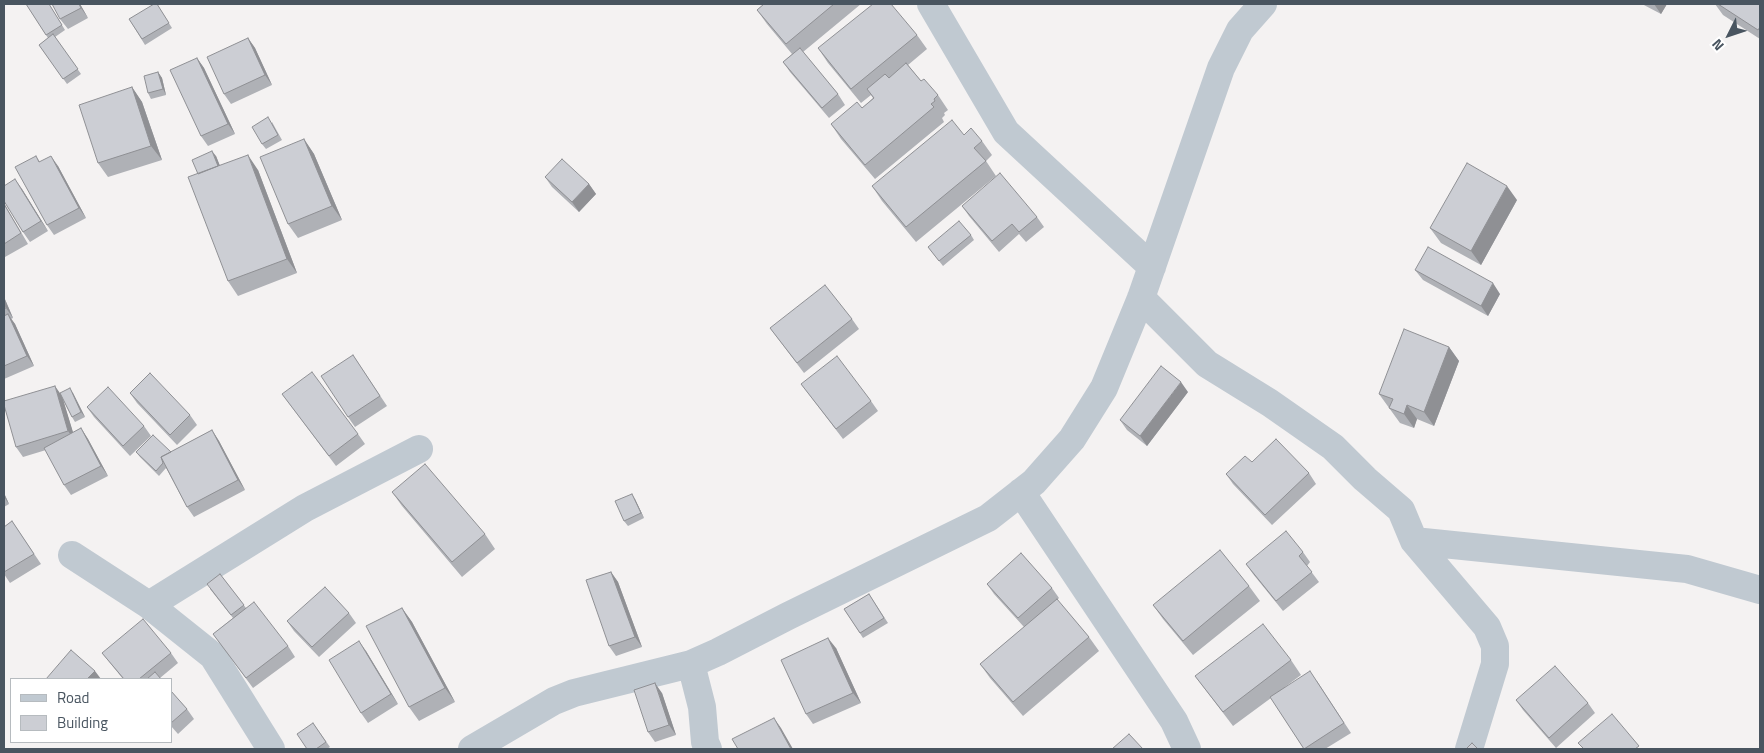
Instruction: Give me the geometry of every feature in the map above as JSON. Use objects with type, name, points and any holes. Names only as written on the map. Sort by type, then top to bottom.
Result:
[{"type":"street","points":[[931,4],[1006,132],[1152,267]]},
{"type":"street","points":[[472,749],[554,701],[574,693],[691,664],[718,652],[988,518],[1034,482],[1072,439],[1104,388],[1141,298],[1221,68],[1240,30],[1263,4]]},
{"type":"street","points":[[1141,298],[1207,364],[1270,403],[1333,447],[1401,510],[1414,541],[1487,627],[1495,646],[1494,664],[1469,749]]},
{"type":"street","points":[[149,605],[305,508],[419,449]]},
{"type":"street","points":[[1021,492],[1174,722],[1187,749]]},
{"type":"street","points":[[1414,541],[1687,569],[1760,590]]},
{"type":"street","points":[[72,555],[149,605],[213,656],[271,749]]},
{"type":"street","points":[[691,664],[702,707],[705,742],[708,749]]},
{"type":"building","points":[[26,4],[49,4],[62,25],[46,35]]},
{"type":"building","points":[[52,4],[79,4],[81,8],[60,19]]},
{"type":"building","points":[[157,4],[169,23],[142,39],[129,19]]},
{"type":"building","points":[[764,4],[834,4],[786,44],[757,10]]},
{"type":"building","points":[[873,4],[891,4],[917,35],[851,89],[818,48]]},
{"type":"building","points":[[1718,4],[1760,4],[1760,27],[1758,30]]},
{"type":"building","points":[[53,34],[78,69],[63,79],[39,45]]},
{"type":"building","points":[[248,38],[265,75],[224,94],[207,57]]},
{"type":"building","points":[[800,48],[838,94],[822,108],[783,62]]},
{"type":"building","points":[[197,58],[228,124],[201,136],[170,70]]},
{"type":"building","points":[[906,63],[921,81],[924,79],[938,95],[931,104],[934,107],[865,165],[831,124],[857,102],[862,108],[874,98],[867,89],[885,74],[889,78]]},
{"type":"building","points":[[158,72],[163,89],[148,93],[144,76]]},
{"type":"building","points":[[132,87],[151,146],[98,163],[79,105]]},
{"type":"building","points":[[268,117],[278,135],[262,144],[252,127]]},
{"type":"building","points":[[952,120],[964,135],[971,128],[982,141],[974,148],[986,161],[906,227],[872,186]]},
{"type":"building","points":[[304,139],[332,206],[288,224],[260,157]]},
{"type":"building","points":[[212,151],[218,166],[198,174],[192,160]]},
{"type":"building","points":[[248,155],[287,259],[228,281],[188,177]]},
{"type":"building","points":[[36,156],[39,162],[51,156],[79,208],[47,225],[15,167]]},
{"type":"building","points":[[562,159],[589,184],[572,202],[545,177]]},
{"type":"building","points":[[1467,163],[1507,186],[1471,251],[1430,228]]},
{"type":"building","points":[[1000,173],[1037,217],[1019,232],[1012,224],[992,241],[962,206]]},
{"type":"building","points":[[15,179],[41,221],[23,232],[4,201],[4,186]]},
{"type":"building","points":[[4,204],[21,233],[4,244]]},
{"type":"building","points":[[959,221],[971,235],[939,261],[928,247]]},
{"type":"building","points":[[1428,247],[1493,283],[1481,306],[1415,270]]},
{"type":"building","points":[[825,285],[852,319],[797,363],[770,328]]},
{"type":"building","points":[[8,314],[27,356],[4,366],[4,316]]},
{"type":"building","points":[[1404,329],[1449,347],[1424,412],[1407,405],[1404,414],[1389,408],[1393,399],[1379,394]]},
{"type":"building","points":[[353,355],[380,396],[348,417],[321,376]]},
{"type":"building","points":[[837,356],[871,401],[836,429],[801,384]]},
{"type":"building","points":[[1161,366],[1181,382],[1140,436],[1120,420]]},
{"type":"building","points":[[312,372],[358,434],[329,456],[282,394]]},
{"type":"building","points":[[150,373],[190,415],[170,435],[130,393]]},
{"type":"building","points":[[55,386],[68,431],[16,447],[4,401]]},
{"type":"building","points":[[108,387],[144,426],[123,446],[87,407]]},
{"type":"building","points":[[70,388],[81,412],[72,417],[60,393]]},
{"type":"building","points":[[81,428],[101,466],[64,485],[44,448]]},
{"type":"building","points":[[212,430],[238,480],[187,507],[161,457]]},
{"type":"building","points":[[153,435],[171,452],[161,457],[163,463],[156,471],[136,452]]},
{"type":"building","points":[[1276,439],[1309,473],[1265,515],[1226,474],[1245,456],[1252,462]]},
{"type":"building","points":[[425,464],[485,534],[452,562],[392,492]]},
{"type":"building","points":[[632,494],[641,513],[624,521],[615,501]]},
{"type":"building","points":[[12,521],[34,554],[4,572],[4,527]]},
{"type":"building","points":[[1286,531],[1303,552],[1299,556],[1312,572],[1276,601],[1246,564]]},
{"type":"building","points":[[1220,550],[1249,586],[1183,641],[1153,605]]},
{"type":"building","points":[[1021,553],[1052,588],[1018,618],[987,584]]},
{"type":"building","points":[[611,572],[635,637],[609,646],[586,580]]},
{"type":"building","points":[[220,574],[244,605],[231,615],[207,584]]},
{"type":"building","points":[[325,587],[349,613],[312,647],[287,621]]},
{"type":"building","points":[[869,594],[884,618],[860,633],[844,609]]},
{"type":"building","points":[[1057,599],[1089,637],[1013,702],[980,664]]},
{"type":"building","points":[[254,602],[288,646],[246,678],[213,634]]},
{"type":"building","points":[[402,608],[445,688],[409,707],[366,626]]},
{"type":"building","points":[[143,619],[171,653],[140,678],[123,678],[102,653]]},
{"type":"building","points":[[1263,624],[1291,660],[1223,712],[1195,676]]},
{"type":"building","points":[[828,638],[853,693],[806,714],[781,660]]},
{"type":"building","points":[[359,641],[391,694],[361,713],[329,660]]},
{"type":"building","points":[[71,650],[95,671],[88,678],[47,678]]},
{"type":"building","points":[[1555,666],[1588,703],[1549,738],[1516,700]]},
{"type":"building","points":[[1310,671],[1344,723],[1304,749],[1270,697]]},
{"type":"building","points":[[155,672],[160,678],[148,678]]},
{"type":"building","points":[[655,683],[669,725],[648,732],[634,690]]},
{"type":"building","points":[[172,692],[187,709],[172,722]]},
{"type":"building","points":[[1612,714],[1639,746],[1635,749],[1584,749],[1578,743]]},
{"type":"building","points":[[774,718],[791,749],[738,749],[732,739]]},
{"type":"building","points":[[313,723],[326,742],[316,749],[307,749],[297,734]]},
{"type":"building","points":[[1129,734],[1143,749],[1112,749]]},
{"type":"building","points":[[1472,743],[1478,749],[1466,749]]}]
